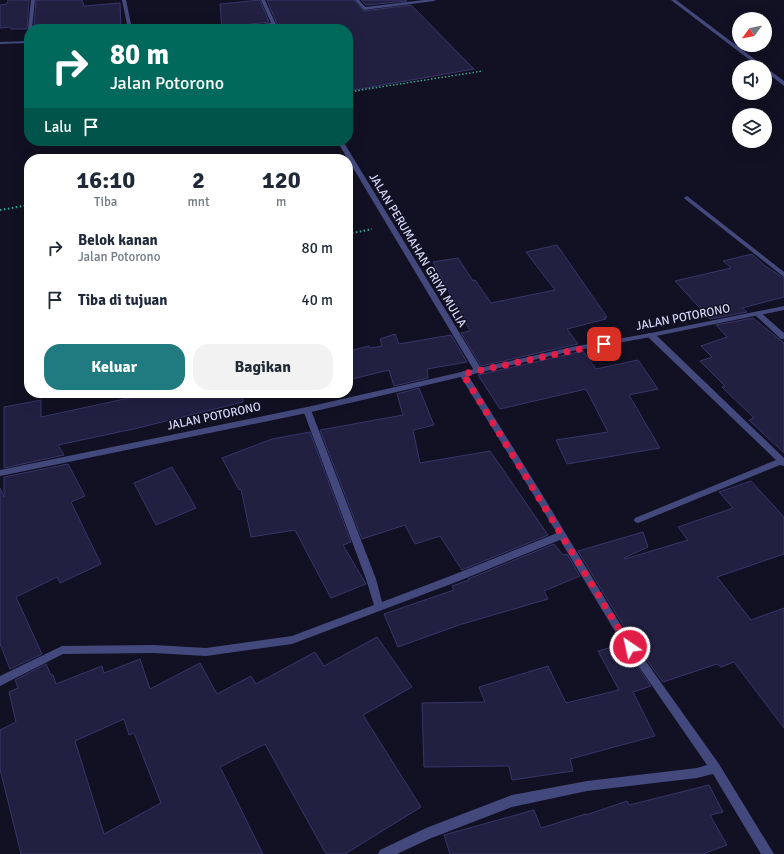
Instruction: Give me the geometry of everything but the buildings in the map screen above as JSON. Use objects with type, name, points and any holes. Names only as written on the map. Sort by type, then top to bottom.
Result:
[{"type":"street","points":[[31,24],[33,0]]},
{"type":"street","points":[[124,0],[129,24]]},
{"type":"street","points":[[263,0],[273,24]]},
{"type":"street","points":[[357,0],[364,9],[434,0]]},
{"type":"street","points":[[673,0],[753,60]]},
{"type":"street","points":[[0,43],[24,42]]},
{"type":"street","points":[[772,75],[784,84]]},
{"type":"street","name":"JALAN PERUMAHAN GRIYA MULIA","points":[[353,163],[478,370]]},
{"type":"street","points":[[687,198],[784,275]]},
{"type":"street","name":"JALAN POTORONO","points":[[0,472],[306,410],[572,349],[651,336],[784,308]]},
{"type":"street","points":[[758,314],[784,337]]},
{"type":"street","points":[[638,520],[783,462],[651,336]]},
{"type":"street","points":[[463,374],[622,635],[714,768],[768,854]]},
{"type":"street","points":[[306,410],[368,572],[379,607]]},
{"type":"street","points":[[0,681],[62,650],[154,648],[206,652],[292,640],[456,578],[562,535]]},
{"type":"street","points":[[384,854],[426,834],[512,801],[587,786],[697,773],[714,768]]},
{"type":"path","points":[[353,91],[483,71]]},
{"type":"path","points":[[0,210],[24,206]]},
{"type":"route","points":[[604,344],[572,349],[463,374],[630,647]]}]
